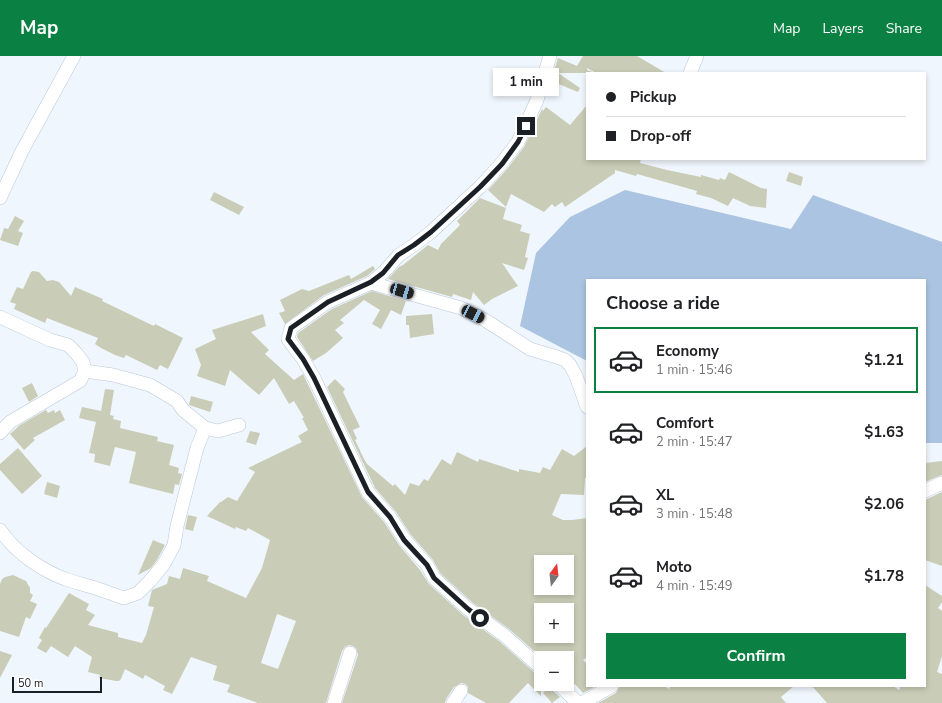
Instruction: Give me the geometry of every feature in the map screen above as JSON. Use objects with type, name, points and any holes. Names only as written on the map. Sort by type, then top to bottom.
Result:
[{"type":"street","points":[[0,198],[22,151],[74,56]]},
{"type":"street","points":[[534,662],[504,635],[468,609],[434,578],[427,565],[404,540],[390,517],[368,492],[314,378],[303,359],[288,339],[291,328],[312,313],[328,302],[371,282],[383,273],[398,255],[431,232],[480,187],[509,156],[518,142],[537,100],[550,56]]},
{"type":"street","points":[[690,72],[697,56]]},
{"type":"street","points":[[371,282],[461,308],[485,320],[530,349],[565,360],[576,376],[586,404]]},
{"type":"street","points":[[0,317],[50,340],[68,345],[83,362],[85,371],[80,381],[10,422],[0,433]]},
{"type":"street","points":[[85,371],[113,374],[150,385],[177,401],[183,410],[205,428],[218,431],[240,425]]},
{"type":"street","points":[[0,530],[7,540],[23,555],[67,580],[124,598],[138,593],[164,564],[174,545],[177,526],[196,448],[205,428]]},
{"type":"street","points":[[926,491],[942,483]]},
{"type":"street","points":[[334,703],[350,653]]},
{"type":"street","points":[[582,703],[610,687]]},
{"type":"street","points":[[453,703],[461,691]]},
{"type":"street","points":[[565,691],[578,703]]},
{"type":"shaded area","points":[[625,190],[791,229],[813,195],[942,242],[942,443],[926,443],[926,279],[586,279],[586,360],[520,326],[536,253],[570,217]]},
{"type":"building","points":[[583,56],[637,56],[664,72],[594,72],[587,68],[587,70],[592,72],[558,73],[580,88],[578,92],[551,81],[558,58],[577,66]]},
{"type":"building","points":[[586,106],[586,160],[641,160],[640,163],[667,170],[701,177],[701,175],[719,180],[720,178],[725,180],[729,172],[761,188],[767,189],[766,208],[750,206],[733,198],[728,206],[711,198],[696,194],[697,191],[637,174],[636,176],[615,170],[615,173],[565,207],[562,202],[555,207],[552,204],[544,212],[511,194],[506,207],[488,190],[524,147],[542,109],[543,111],[546,107],[570,125]]},
{"type":"building","points":[[789,172],[803,177],[801,186],[786,181]]},
{"type":"building","points":[[214,192],[244,207],[239,215],[210,200]]},
{"type":"building","points":[[480,198],[506,208],[503,219],[522,225],[520,231],[530,234],[525,257],[528,258],[524,270],[502,263],[518,286],[492,299],[484,305],[473,292],[471,300],[453,294],[452,297],[388,279],[399,267],[428,245],[438,250],[441,244],[460,225],[457,221]]},
{"type":"building","points":[[15,216],[24,221],[18,231],[23,233],[18,246],[0,240],[4,228],[8,229]]},
{"type":"building","points":[[373,266],[375,269],[367,276],[324,295],[285,324],[279,313],[285,311],[280,300],[302,289],[309,291],[349,275],[351,279]]},
{"type":"building","points":[[31,272],[39,272],[47,281],[53,280],[59,282],[71,296],[75,287],[103,299],[102,301],[154,326],[155,324],[183,338],[168,369],[160,365],[157,370],[126,355],[124,358],[115,355],[95,344],[98,338],[47,318],[45,323],[14,309],[16,304],[10,302],[17,287],[23,289]]},
{"type":"building","points":[[372,291],[406,301],[401,315],[391,310],[381,329],[372,324],[380,310],[364,300],[340,320],[344,323],[335,330],[343,338],[326,353],[313,361],[297,337],[298,333],[332,309]]},
{"type":"building","points":[[263,314],[266,326],[251,332],[269,350],[265,354],[294,380],[303,374],[362,497],[384,522],[399,545],[420,570],[429,584],[463,615],[499,641],[534,672],[534,689],[528,683],[509,703],[486,703],[468,693],[468,687],[461,683],[454,687],[445,703],[342,703],[358,655],[356,648],[349,645],[342,651],[326,703],[258,703],[227,692],[230,685],[213,680],[217,666],[191,657],[172,694],[163,690],[165,686],[145,675],[143,679],[125,669],[119,681],[99,678],[100,675],[88,672],[92,657],[75,646],[68,657],[51,646],[46,653],[37,648],[42,640],[39,638],[45,627],[46,628],[69,593],[89,604],[86,610],[95,615],[88,625],[118,633],[118,637],[142,643],[146,635],[154,607],[148,606],[152,590],[167,584],[169,576],[180,579],[183,568],[209,576],[207,581],[246,598],[262,568],[270,540],[248,528],[246,531],[236,527],[235,529],[207,516],[220,502],[228,497],[237,501],[255,472],[248,468],[302,442],[298,436],[308,430],[302,418],[304,418],[294,401],[289,404],[274,378],[259,395],[230,370],[225,386],[197,376],[201,365],[195,349],[216,339],[212,330]],"holes":[[[277,614],[296,621],[278,669],[261,663]]]},
{"type":"building","points":[[432,314],[434,334],[410,338],[409,325],[406,325],[406,316]]},
{"type":"building","points":[[335,379],[345,389],[343,392],[360,427],[353,430],[357,439],[355,440],[367,464],[393,486],[395,484],[405,495],[410,483],[419,486],[424,479],[428,481],[442,459],[451,465],[457,452],[478,462],[479,459],[519,472],[519,469],[540,473],[543,467],[550,470],[562,449],[574,456],[586,447],[586,478],[584,495],[561,494],[552,515],[563,520],[586,518],[586,658],[583,660],[586,663],[586,687],[594,687],[583,693],[574,685],[574,651],[534,651],[509,629],[473,603],[440,573],[433,560],[411,535],[396,512],[375,488],[327,387]]},
{"type":"building","points":[[32,383],[38,396],[29,402],[22,388]]},
{"type":"building","points":[[105,389],[114,390],[110,415],[114,416],[113,419],[121,421],[120,428],[158,437],[157,441],[174,445],[169,465],[179,468],[178,473],[182,474],[179,485],[175,484],[173,494],[129,483],[136,452],[115,447],[110,466],[94,462],[95,454],[89,453],[96,422],[79,418],[82,407],[101,411]]},
{"type":"building","points":[[191,396],[213,402],[210,412],[189,405]]},
{"type":"building","points":[[46,410],[48,413],[54,410],[55,413],[60,410],[65,420],[33,438],[35,440],[24,450],[10,434],[20,425]]},
{"type":"building","points":[[250,431],[260,433],[256,445],[246,442]]},
{"type":"building","points":[[18,448],[42,476],[22,494],[0,470],[0,464]]},
{"type":"building","points":[[942,461],[942,475],[926,482],[926,463]]},
{"type":"building","points":[[47,482],[60,486],[57,498],[44,494]]},
{"type":"building","points":[[942,492],[942,566],[926,560],[926,500]]},
{"type":"building","points":[[188,515],[197,517],[193,531],[185,529]]},
{"type":"building","points":[[153,540],[165,545],[151,568],[138,575]]},
{"type":"building","points":[[13,575],[26,581],[30,588],[30,593],[33,595],[30,601],[37,604],[30,619],[26,617],[19,637],[0,631],[0,584],[2,579]]},
{"type":"building","points":[[926,586],[942,596],[942,602],[938,608],[942,611],[942,656],[937,672],[942,674],[942,703],[827,703],[813,687],[894,687],[899,690],[900,687],[926,687]]},
{"type":"building","points":[[0,651],[12,655],[0,678]]},
{"type":"building","points":[[619,687],[666,687],[669,689],[670,687],[793,687],[781,697],[786,703],[598,703],[616,693]]},
{"type":"building","points":[[536,691],[541,691],[541,696]]},
{"type":"building","points":[[545,691],[553,691],[560,697],[552,703],[543,693]]},
{"type":"route","points":[[480,618],[434,578],[427,565],[404,540],[390,517],[368,492],[314,378],[303,359],[288,339],[291,328],[328,302],[371,282],[383,273],[398,255],[431,232],[480,187],[502,164],[518,142],[526,126]]}]
